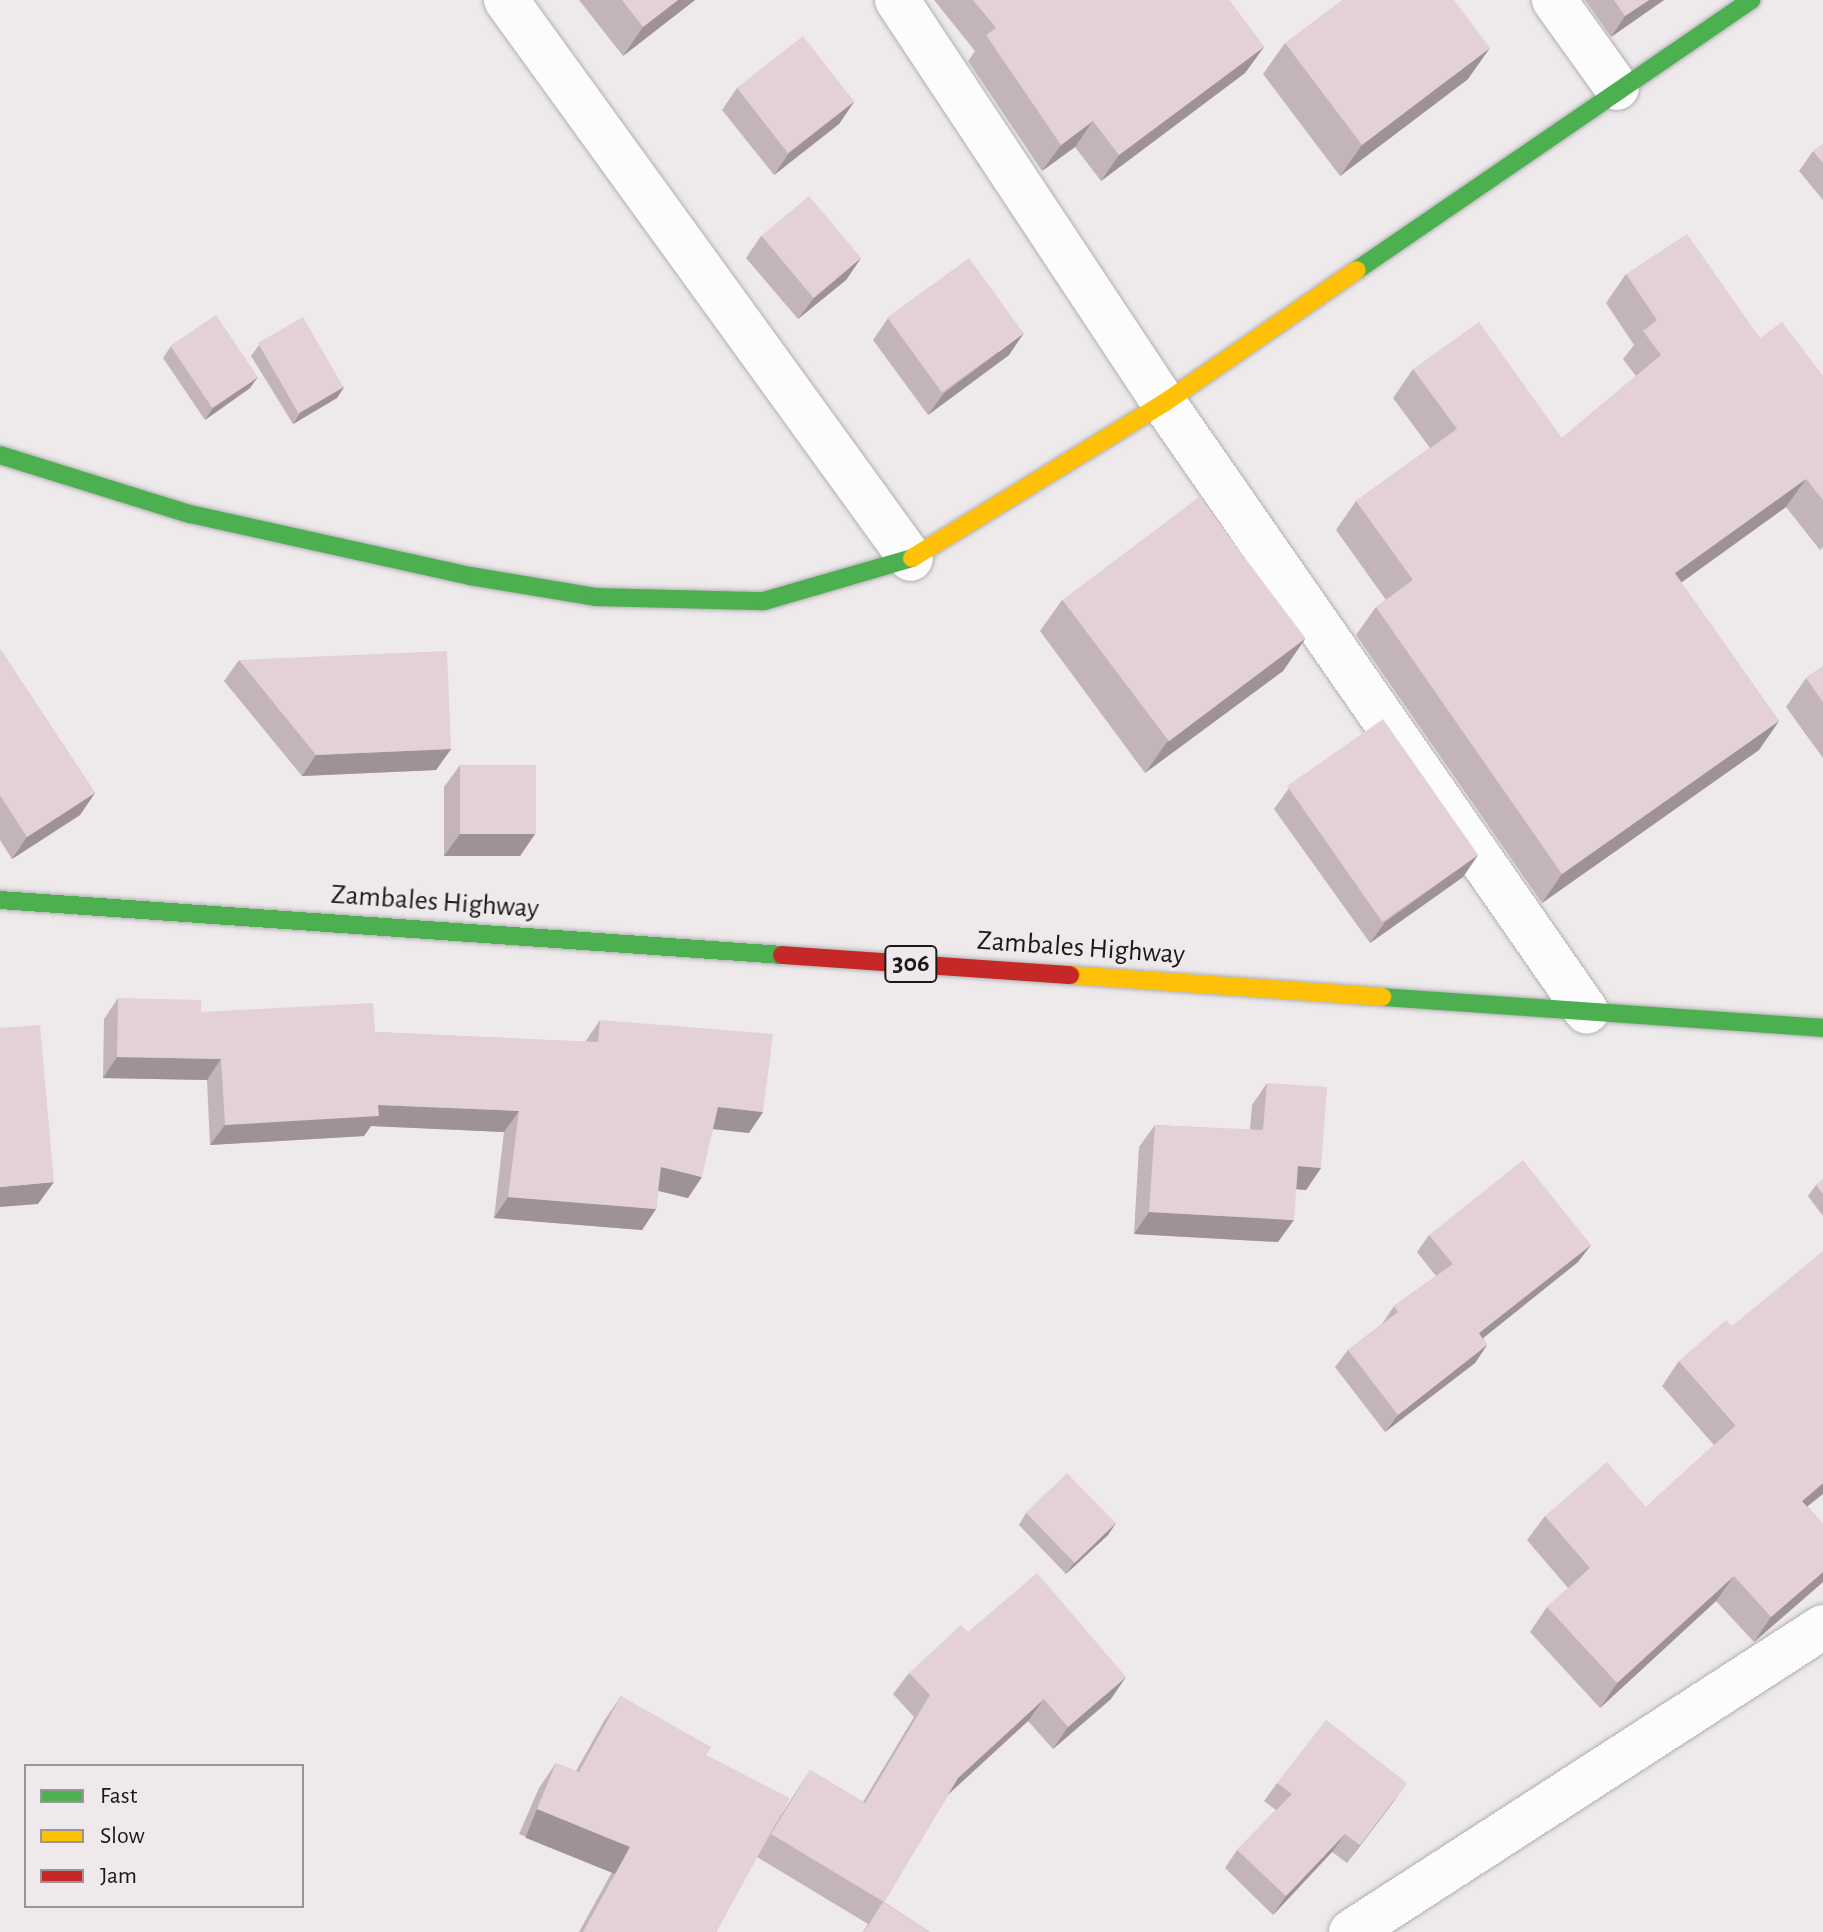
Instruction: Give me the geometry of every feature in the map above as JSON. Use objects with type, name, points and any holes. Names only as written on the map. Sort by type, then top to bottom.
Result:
[{"type":"street","points":[[506,0],[911,559]]},
{"type":"street","points":[[897,0],[1164,403],[1587,1012]]},
{"type":"street","points":[[1554,0],[1617,88]]},
{"type":"street","points":[[0,455],[190,514],[470,576],[595,597],[682,603],[764,601],[911,559],[1164,403],[1617,88],[1752,0]]},
{"type":"street","name":"Zambales Highway","points":[[0,900],[1823,1028]]},
{"type":"street","points":[[1351,1932],[1823,1627]]},
{"type":"building","points":[[622,0],[678,0],[643,27]]},
{"type":"building","points":[[973,0],[1229,0],[1264,47],[1119,155],[1093,121],[1061,145],[986,35],[996,28]]},
{"type":"building","points":[[1342,0],[1454,0],[1490,48],[1362,145],[1285,43]]},
{"type":"building","points":[[1614,0],[1649,0],[1625,16]]},
{"type":"building","points":[[803,36],[854,101],[788,153],[737,88]]},
{"type":"building","points":[[1823,144],[1823,163],[1813,151]]},
{"type":"building","points":[[809,196],[861,258],[814,298],[762,236]]},
{"type":"building","points":[[1687,234],[1760,338],[1782,322],[1823,376],[1823,500],[1806,479],[1675,573],[1779,721],[1562,874],[1376,607],[1413,580],[1356,501],[1457,429],[1413,369],[1479,322],[1562,438],[1661,355],[1643,331],[1657,320],[1626,274]]},
{"type":"building","points":[[969,258],[1024,333],[942,393],[887,317]]},
{"type":"building","points":[[216,315],[258,377],[212,408],[170,346]]},
{"type":"building","points":[[303,317],[344,387],[298,413],[258,343]]},
{"type":"building","points":[[1199,497],[1306,638],[1169,741],[1062,600]]},
{"type":"building","points":[[0,649],[95,793],[27,837],[0,795]]},
{"type":"building","points":[[447,651],[451,749],[316,755],[239,660]]},
{"type":"building","points":[[1823,666],[1823,702],[1806,678]]},
{"type":"building","points":[[1383,719],[1478,855],[1382,922],[1287,786]]},
{"type":"building","points":[[460,765],[536,765],[536,834],[460,834]]},
{"type":"building","points":[[118,998],[201,1000],[201,1012],[373,1003],[375,1032],[598,1042],[600,1020],[773,1034],[763,1112],[718,1107],[702,1177],[661,1167],[656,1209],[508,1197],[519,1111],[378,1105],[379,1116],[225,1125],[221,1059],[117,1057]]},
{"type":"building","points":[[40,1025],[54,1182],[0,1187],[0,1028]]},
{"type":"building","points":[[1267,1083],[1327,1087],[1321,1168],[1298,1166],[1294,1220],[1149,1212],[1155,1125],[1263,1130]]},
{"type":"building","points":[[1523,1160],[1591,1245],[1479,1333],[1487,1345],[1398,1415],[1348,1350],[1398,1312],[1394,1306],[1453,1264],[1429,1235]]},
{"type":"building","points":[[1823,1179],[1823,1194],[1816,1185]]},
{"type":"building","points":[[1823,1251],[1823,1483],[1802,1501],[1823,1524],[1823,1572],[1771,1617],[1734,1576],[1617,1683],[1547,1607],[1590,1568],[1545,1516],[1607,1462],[1646,1507],[1736,1425],[1679,1361],[1726,1320],[1732,1326]]},
{"type":"building","points":[[1067,1473],[1116,1523],[1075,1563],[1026,1513]]},
{"type":"building","points":[[1037,1573],[1126,1677],[1068,1727],[1044,1699],[958,1778],[884,1902],[771,1834],[810,1770],[865,1803],[930,1695],[909,1673],[961,1625],[968,1632]]},
{"type":"building","points":[[621,1696],[711,1747],[706,1755],[790,1798],[716,1932],[583,1932],[630,1847],[537,1809],[556,1763],[579,1772]]},
{"type":"building","points":[[1326,1720],[1407,1783],[1360,1845],[1345,1834],[1286,1896],[1237,1850],[1292,1794],[1277,1783]]},
{"type":"building","points":[[883,1902],[930,1932],[864,1932]]},
{"type":"traffic: fast","points":[[1357,270],[1752,0]]},
{"type":"traffic: fast","points":[[0,455],[190,514],[470,576],[595,597],[764,601],[912,558]]},
{"type":"traffic: fast","points":[[0,900],[782,955]]},
{"type":"traffic: fast","points":[[1382,997],[1823,1028]]},
{"type":"traffic: slow","points":[[912,558],[1164,403],[1357,270]]},
{"type":"traffic: slow","points":[[1070,975],[1382,997]]},
{"type":"traffic: jam","points":[[782,955],[1070,975]]}]
